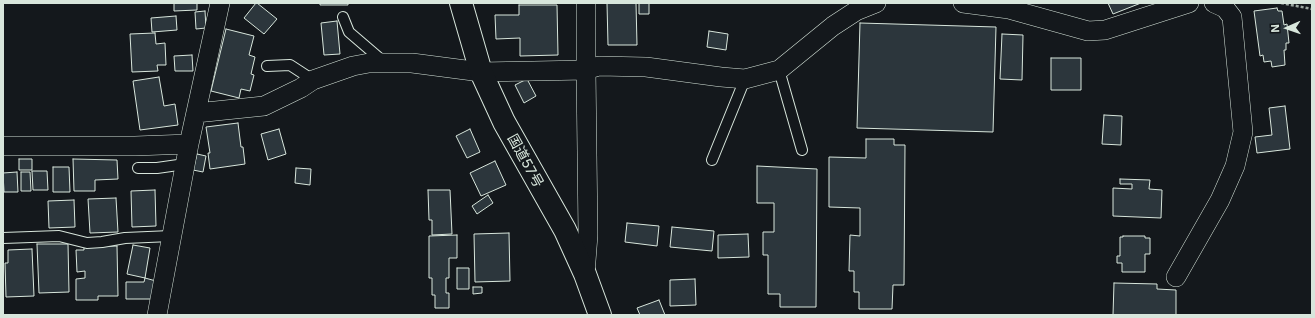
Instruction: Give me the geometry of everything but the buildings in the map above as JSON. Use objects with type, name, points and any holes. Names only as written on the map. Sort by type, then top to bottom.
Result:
[{"type":"highway","name":"国道57号","points":[[461,3],[481,72],[504,122],[564,230],[585,274],[600,315]]},
{"type":"street","points":[[157,315],[189,144],[220,3]]},
{"type":"street","points":[[585,274],[588,235],[586,3]]},
{"type":"street","points":[[196,113],[264,106],[301,88],[313,80],[353,66],[368,63],[412,64],[481,72],[586,70],[599,66],[646,67],[745,79],[779,70],[833,26],[856,11],[876,3]]},
{"type":"street","points":[[963,3],[1009,8],[1088,31],[1105,30],[1189,3]]},
{"type":"street","points":[[1176,277],[1220,200],[1235,166],[1243,132],[1232,18],[1225,8],[1214,3]]},
{"type":"street","points":[[3,146],[135,146],[189,144]]},
{"type":"lane","points":[[343,17],[349,32],[385,63]]},
{"type":"lane","points":[[268,66],[290,65],[313,80]]},
{"type":"lane","points":[[779,70],[802,150]]},
{"type":"lane","points":[[712,160],[745,79]]},
{"type":"lane","points":[[138,168],[157,168],[185,164]]},
{"type":"lane","points":[[3,238],[59,236],[87,243],[125,238],[171,236]]},
{"type":"path","points":[[1281,3],[1312,9]]}]
